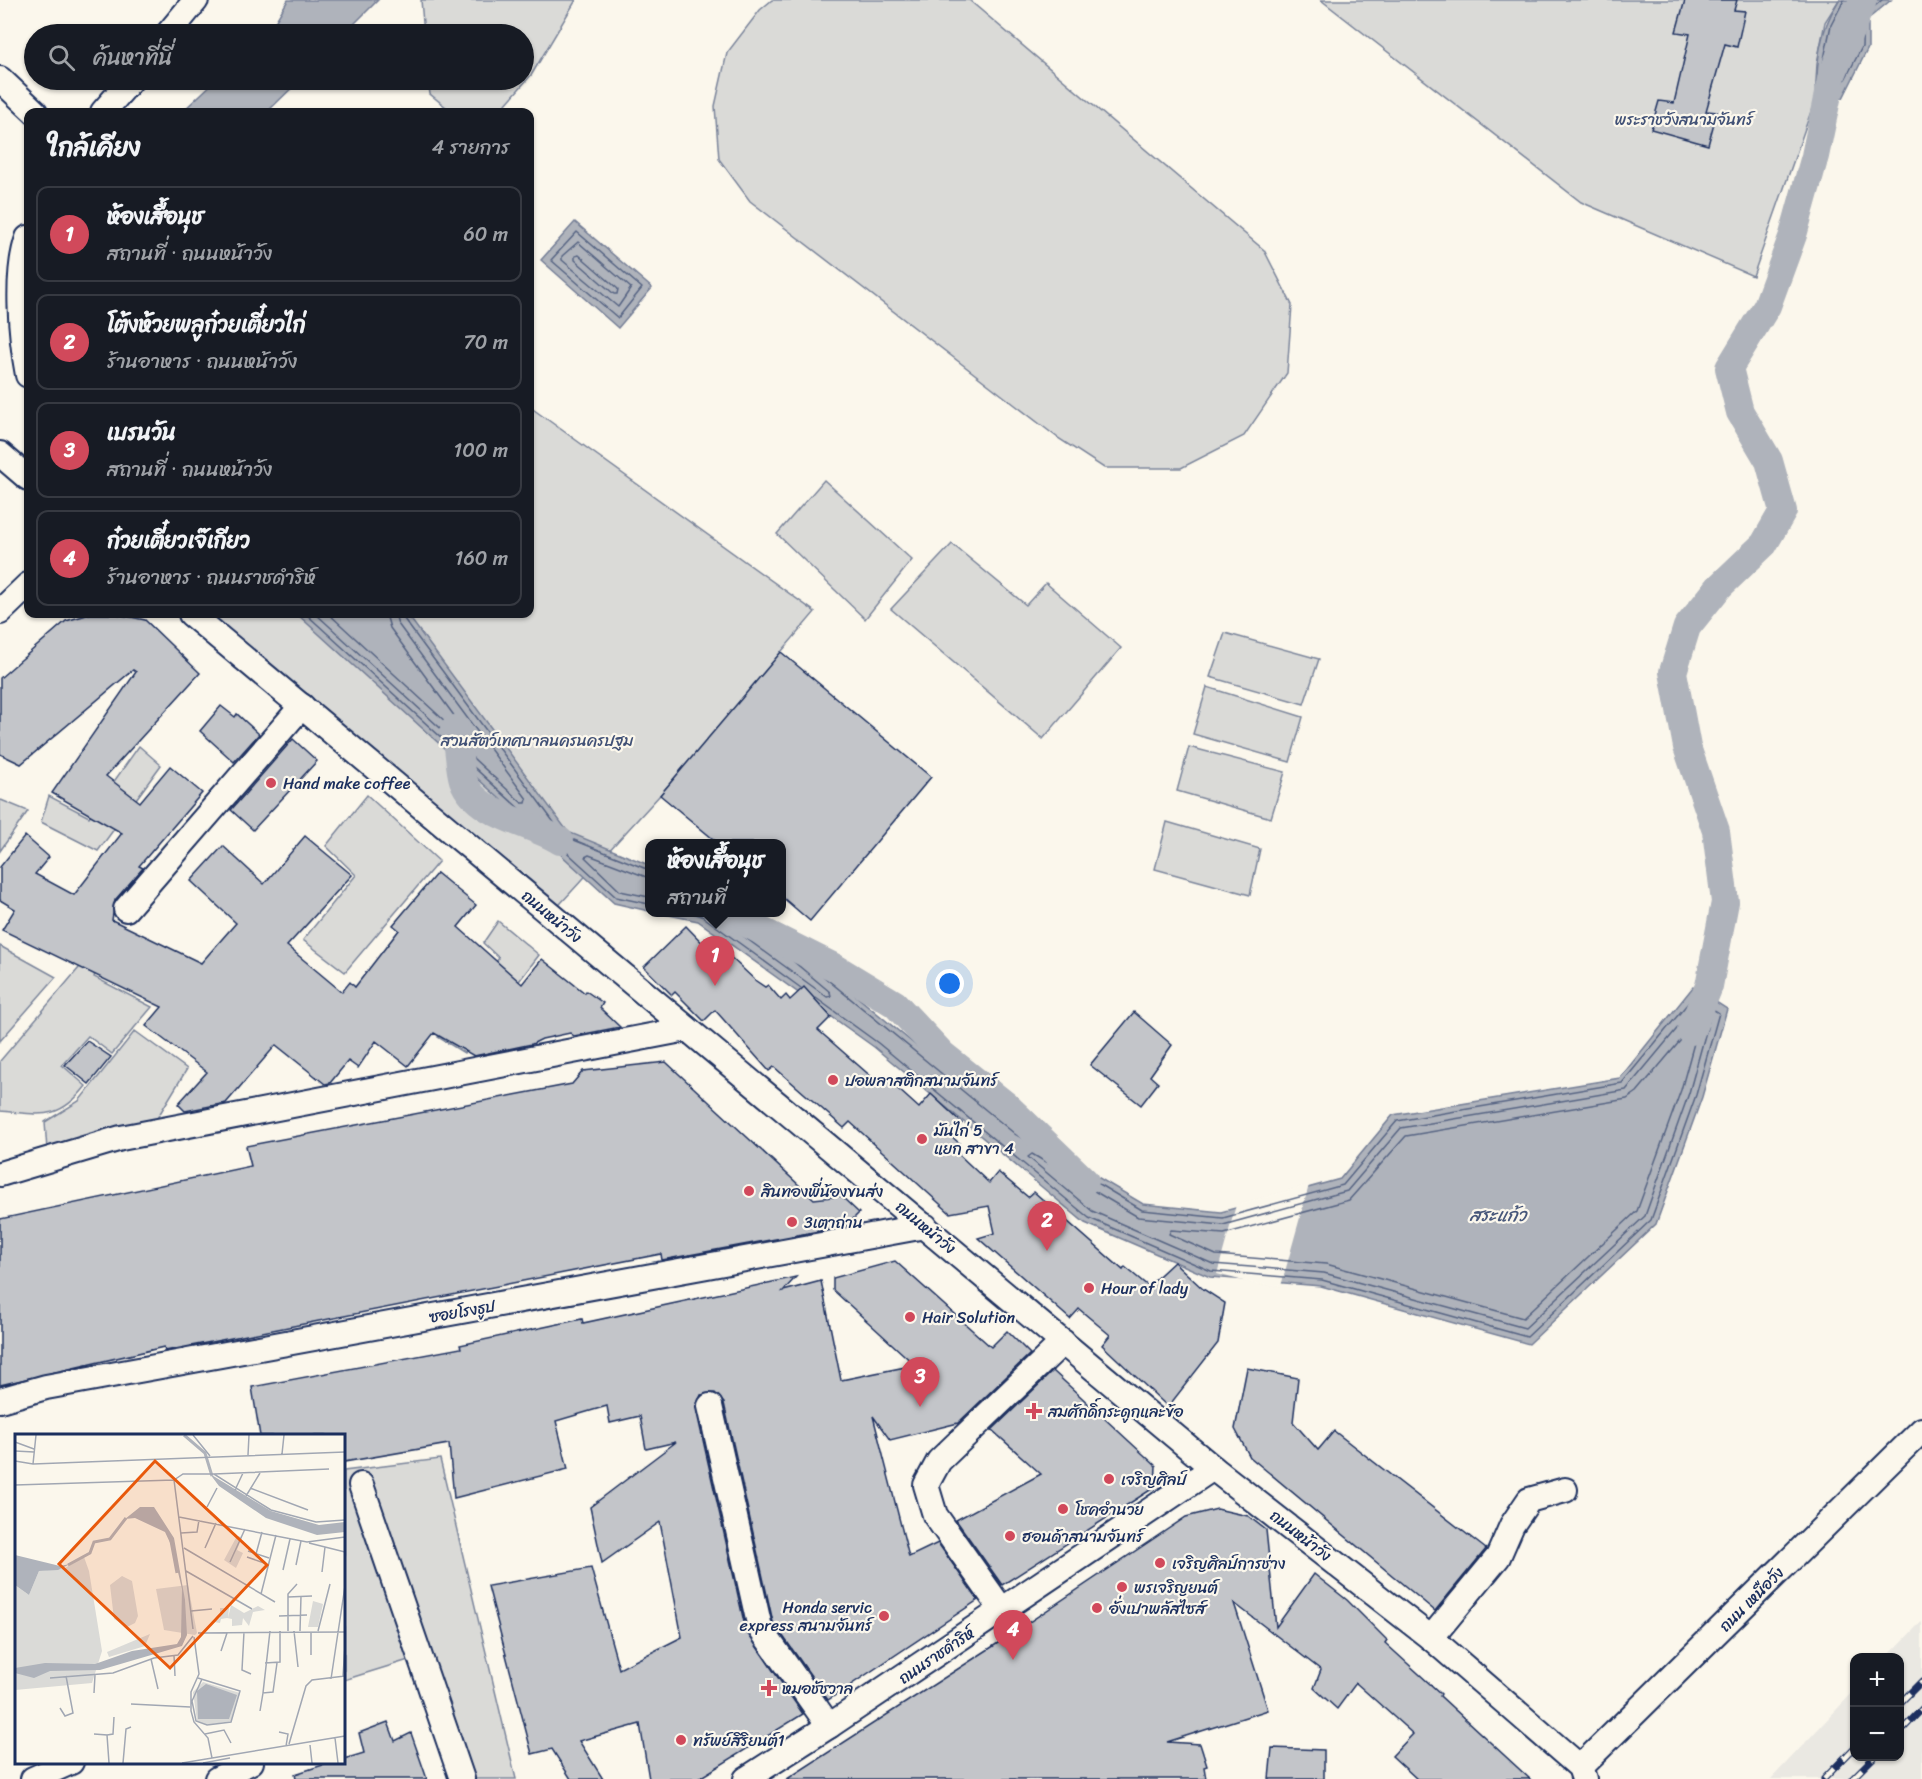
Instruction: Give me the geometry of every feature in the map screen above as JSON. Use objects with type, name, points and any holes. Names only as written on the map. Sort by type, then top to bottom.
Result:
[{"type":"street","points":[[176,24],[196,0]]},
{"type":"street","points":[[0,79],[31,108]]},
{"type":"street","points":[[107,108],[123,90]]},
{"type":"street","points":[[24,250],[21,338],[24,354]]},
{"type":"street","points":[[0,454],[24,475]]},
{"type":"street","points":[[0,612],[24,589]]},
{"type":"street","name":"ถนนหน้าวัง","points":[[196,618],[1213,1468],[1431,1638],[1582,1773]]},
{"type":"street","points":[[126,909],[302,706]]},
{"type":"street","points":[[0,1174],[121,1138],[687,1029]]},
{"type":"street","name":"ซอยโรงธูป","points":[[0,1400],[46,1387],[925,1226]]},
{"type":"street","points":[[1002,1611],[934,1515],[926,1485],[939,1461],[1063,1342]]},
{"type":"street","points":[[710,1407],[760,1628],[829,1726]]},
{"type":"street","name":"ถนน เหนือวัง","points":[[1582,1773],[1922,1430]]},
{"type":"street","name":"ถนนราชดำริห์","points":[[746,1779],[1002,1611],[1213,1468]]},
{"type":"street","points":[[361,1485],[462,1779]]},
{"type":"street","points":[[1431,1638],[1498,1557],[1512,1525],[1529,1500],[1565,1490]]},
{"type":"street","points":[[33,1779],[66,1764]]},
{"type":"street","points":[[217,1779],[247,1764]]},
{"type":"shaded area","points":[[1922,1621],[1922,1779],[1771,1779],[1850,1695],[1850,1761],[1904,1761],[1904,1653],[1891,1653]]},
{"type":"green space","points":[[421,0],[576,0],[534,71],[534,24],[423,24]]},
{"type":"green space","points":[[772,0],[969,0],[1264,250],[1292,305],[1287,373],[1244,436],[1181,468],[1104,468],[1058,438],[750,201],[719,159],[715,106],[727,53],[760,10]]},
{"type":"green space","name":"พระราชวังสนามจันทร์","points":[[1321,0],[1839,0],[1825,22],[1817,63],[1815,100],[1753,276],[1581,202]]},
{"type":"green space","points":[[429,90],[518,90],[502,108],[447,108],[430,94]]},
{"type":"green space","name":"สวนสัตว์เทศบาลนครนครปฐม","points":[[534,410],[815,612],[660,795],[550,915],[190,618],[534,618]]},
{"type":"green space","points":[[824,480],[912,560],[865,619],[777,534]]},
{"type":"green space","points":[[952,544],[1026,605],[1046,583],[1121,648],[1043,739],[891,609]]},
{"type":"green space","points":[[1225,633],[1319,659],[1304,704],[1210,677]]},
{"type":"green space","points":[[1207,687],[1303,717],[1290,762],[1193,734]]},
{"type":"green space","points":[[139,746],[161,765],[98,851],[41,822],[49,796],[89,817]]},
{"type":"green space","points":[[1189,747],[1285,772],[1271,818],[1177,791]]},
{"type":"green space","points":[[367,795],[439,861],[345,972],[303,940],[356,875],[326,846]]},
{"type":"green space","points":[[0,801],[28,811],[0,851]]},
{"type":"green space","points":[[1167,822],[1260,849],[1250,895],[1155,869]]},
{"type":"green space","points":[[498,921],[539,955],[464,1053],[438,1037],[499,958],[483,943]]},
{"type":"green space","points":[[0,946],[56,977],[0,1041]]},
{"type":"green space","points":[[90,955],[100,961],[94,977],[152,1007],[112,1054],[88,1036],[62,1065],[86,1086],[66,1106],[57,1111],[37,1114],[0,1111],[0,1061]]},
{"type":"green space","points":[[135,1031],[187,1069],[156,1120],[47,1150],[45,1122],[79,1101]]},
{"type":"green space","points":[[440,1459],[516,1779],[470,1779],[428,1654],[345,1680],[345,1471]]},
{"type":"water","points":[[288,0],[378,0],[354,24],[273,24]]},
{"type":"water","points":[[1839,0],[1891,0],[1868,19],[1868,48],[1843,98],[1816,100],[1820,48],[1827,24]]},
{"type":"water","points":[[205,90],[290,90],[271,108],[186,108]]},
{"type":"water","points":[[575,222],[652,288],[618,328],[541,260]]},
{"type":"water","points":[[301,618],[410,618],[568,832],[645,863],[645,910],[614,903]]},
{"type":"water","name":"สระแก้ว","points":[[678,917],[761,917],[1018,1130],[1143,1204],[1221,1212],[1340,1179],[1393,1115],[1620,1078],[1693,987],[1727,1009],[1702,1097],[1656,1224],[1529,1344],[1321,1286],[1210,1277],[1085,1223],[874,1047],[698,921]]},
{"type":"pier","points":[[1309,1185],[1281,1286],[1255,1284],[1217,1274],[1236,1205]]},
{"type":"building","points":[[1685,0],[1737,0],[1734,10],[1745,11],[1737,47],[1725,44],[1706,111],[1717,112],[1708,145],[1651,129],[1659,101],[1674,103],[1690,34],[1676,32]]},
{"type":"building","points":[[76,618],[145,620],[200,673],[106,776],[140,802],[170,766],[202,793],[139,866],[143,868],[115,900],[112,920],[201,963],[236,923],[191,881],[223,846],[264,884],[305,836],[352,875],[287,946],[342,992],[350,982],[355,987],[399,930],[393,925],[437,873],[476,905],[458,927],[522,984],[542,959],[585,993],[586,991],[603,1003],[600,1008],[620,1027],[574,1036],[570,1033],[542,1039],[532,1044],[474,1056],[434,1033],[408,1066],[376,1041],[358,1068],[348,1061],[330,1083],[325,1084],[276,1045],[226,1103],[185,1111],[178,1104],[207,1072],[146,1026],[162,1007],[2,930],[15,909],[0,900],[0,867],[25,836],[49,857],[35,874],[74,895],[122,833],[52,793],[136,672],[133,670],[21,764],[0,754],[0,678],[66,621]]},
{"type":"building","points":[[781,652],[931,777],[810,921],[786,900],[786,839],[713,839],[660,795]]},
{"type":"building","points":[[221,706],[235,717],[237,714],[259,734],[234,762],[200,731]]},
{"type":"building","name":"Hand make coffee","points":[[293,739],[317,761],[253,830],[231,810]]},
{"type":"building","points":[[686,926],[718,959],[725,952],[756,981],[765,987],[768,985],[781,1000],[786,995],[790,1000],[804,987],[831,1017],[818,1030],[882,1086],[888,1080],[919,1108],[931,1094],[962,1123],[951,1136],[959,1143],[953,1149],[989,1183],[998,1172],[1028,1197],[1034,1192],[1123,1270],[1125,1267],[1148,1286],[1174,1262],[1203,1289],[1225,1303],[1218,1343],[1168,1407],[1102,1345],[1110,1335],[1079,1309],[1070,1319],[978,1238],[995,1233],[989,1206],[950,1213],[850,1122],[844,1128],[774,1067],[769,1071],[715,1010],[704,1021],[675,992],[672,995],[644,967]]},
{"type":"building","points":[[1134,1012],[1172,1045],[1150,1076],[1158,1083],[1141,1105],[1090,1065]]},
{"type":"building","points":[[87,1041],[111,1057],[89,1084],[65,1065]]},
{"type":"building","points":[[666,1062],[814,1199],[841,1196],[859,1213],[846,1226],[662,1260],[661,1254],[165,1351],[164,1347],[0,1385],[0,1219],[251,1166],[246,1146],[572,1084],[583,1071]]},
{"type":"building","points":[[895,1261],[991,1347],[1007,1331],[1030,1354],[958,1423],[890,1440],[873,1416],[909,1557],[938,1543],[978,1600],[828,1700],[773,1622],[724,1403],[715,1393],[701,1395],[696,1409],[746,1631],[803,1714],[698,1779],[649,1779],[640,1724],[579,1741],[603,1779],[571,1779],[552,1749],[532,1754],[488,1586],[591,1568],[619,1669],[682,1637],[660,1522],[602,1563],[590,1507],[676,1442],[646,1449],[640,1416],[610,1423],[607,1406],[556,1421],[568,1469],[454,1498],[449,1444],[345,1462],[345,1434],[260,1434],[252,1387],[461,1348],[460,1345],[582,1319],[583,1323],[796,1277],[783,1291],[821,1281],[841,1380],[915,1365],[833,1290],[833,1278]]},
{"type":"building","points":[[1247,1368],[1298,1378],[1293,1422],[1318,1450],[1334,1431],[1486,1549],[1435,1611],[1250,1457],[1235,1429]]},
{"type":"building","points":[[1053,1371],[1156,1466],[1155,1487],[1002,1585],[956,1520],[1041,1474],[992,1430]]},
{"type":"building","points":[[1217,1509],[1248,1516],[1266,1530],[1276,1627],[1314,1574],[1347,1600],[1387,1640],[1385,1643],[1530,1779],[1417,1779],[1392,1756],[1413,1734],[1356,1683],[1337,1709],[1314,1688],[1321,1670],[1234,1603],[1268,1710],[1167,1742],[1200,1744],[1207,1766],[1204,1767],[1206,1779],[787,1779],[992,1647],[1186,1517]]},
{"type":"building","points":[[388,1722],[395,1741],[411,1733],[427,1779],[296,1779],[295,1774],[326,1764],[345,1764],[345,1759],[364,1753],[359,1733]]},
{"type":"building","points":[[1272,1748],[1324,1750],[1324,1779],[1269,1779]]},
{"type":"waterway","points":[[1691,1031],[1709,986],[1725,902],[1716,831],[1687,747],[1673,672],[1687,627],[1719,587],[1764,544],[1783,511],[1769,461],[1740,412],[1729,368],[1767,306],[1793,235],[1815,156],[1832,75],[1863,0]]},
{"type":"waterway","points":[[454,729],[463,780],[479,802],[505,817],[560,841]]},
{"type":"waterway","points":[[734,917],[834,967],[895,1004],[943,1055],[1007,1106],[1085,1181]]},
{"type":"railway","points":[[1904,1699],[1922,1681]]},
{"type":"railway","points":[[1904,1728],[1922,1709]]},
{"type":"railway","points":[[1824,1779],[1850,1752]]},
{"type":"railway","points":[[1852,1779],[1870,1761]]},
{"type":"place","name":"Hand make coffee","points":[[271,783]]},
{"type":"place","name":"ห้องเสื้อนุช","points":[[715,986]]},
{"type":"place","name":"ปอพลาสติกสนามจันทร์","points":[[833,1080]]},
{"type":"place","name":"มันไก่ 5 แยก สาขา 4","points":[[922,1139]]},
{"type":"place","name":"สินทองพี่น้องขนส่ง","points":[[749,1191]]},
{"type":"place","name":"3เตาถ่าน","points":[[792,1222]]},
{"type":"place","name":"โต้งห้วยพลูก๋วยเตี๋ยวไก่","points":[[1047,1251]]},
{"type":"place","name":"Hour of lady","points":[[1089,1288]]},
{"type":"place","name":"Hair Solution","points":[[910,1317]]},
{"type":"place","name":"เบรนวัน","points":[[920,1407]]},
{"type":"place","name":"สมศักดิ์กระดูกและข้อ","points":[[1034,1411]]},
{"type":"place","name":"เจริญศิลป์","points":[[1109,1479]]},
{"type":"place","name":"โชคอำนวย","points":[[1063,1509]]},
{"type":"place","name":"ฮอนด้าสนามจันทร์","points":[[1010,1536]]},
{"type":"place","name":"เจริญศิลป์การช่าง","points":[[1160,1563]]},
{"type":"place","name":"พรเจริญยนต์","points":[[1122,1587]]},
{"type":"place","name":"อั่งเปาพลัสไซส์","points":[[1097,1608]]},
{"type":"place","name":"Honda servic express สนามจันทร์","points":[[884,1616]]},
{"type":"place","name":"ก๋วยเตี๋ยวเจ๊เกียว","points":[[1013,1660]]},
{"type":"place","name":"หมอชัชวาล","points":[[769,1688]]},
{"type":"place","name":"ทรัพย์สิริยนต์1","points":[[681,1740]]}]
